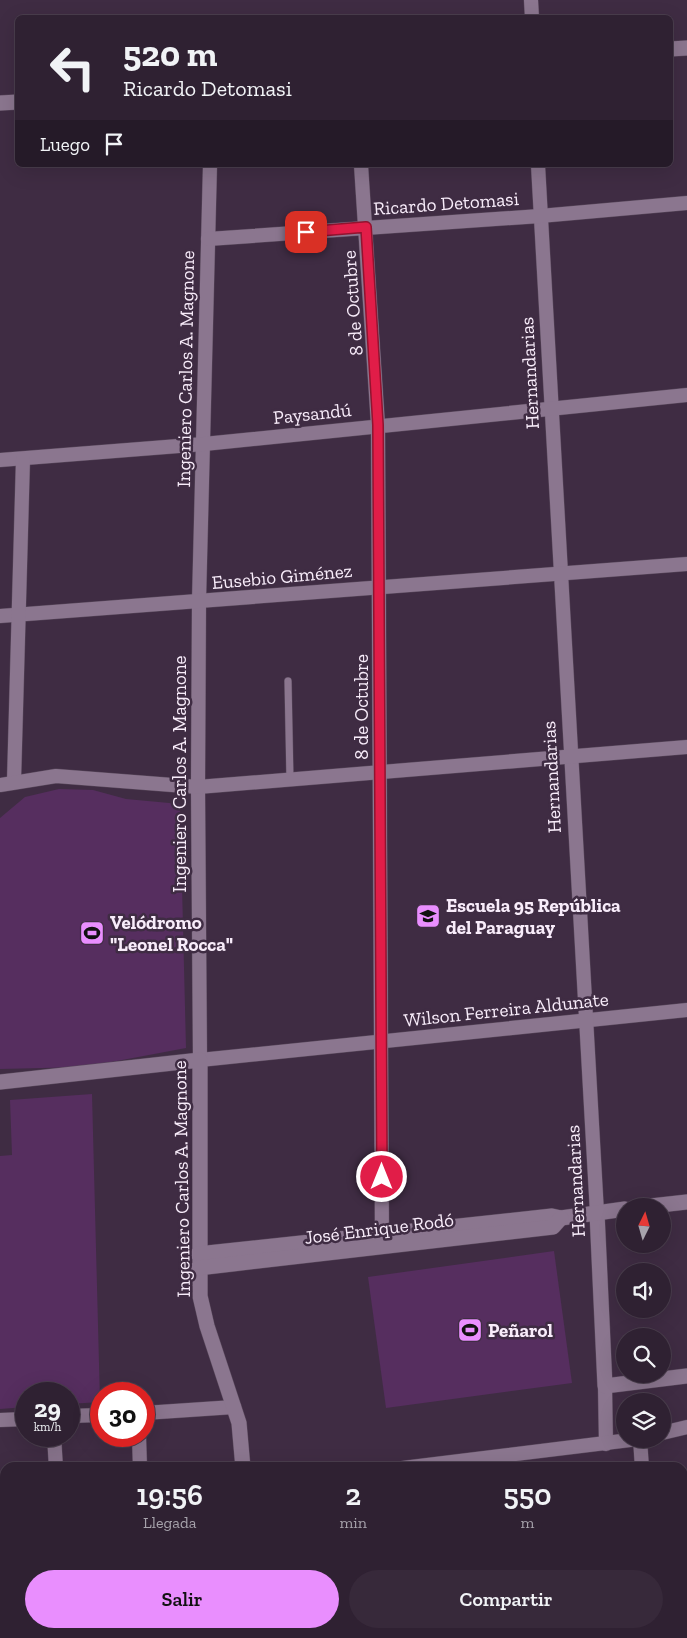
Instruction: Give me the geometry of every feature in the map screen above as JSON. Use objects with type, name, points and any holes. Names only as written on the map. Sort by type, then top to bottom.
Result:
[{"type":"street","points":[[531,0],[532,15]]},
{"type":"street","points":[[673,49],[687,48]]},
{"type":"street","name":"Ingeniero Carlos A. Magnone","points":[[210,167],[200,601],[198,1261],[203,1310],[234,1407],[241,1436],[243,1462]]},
{"type":"street","name":"8 de Octubre","points":[[361,167],[378,425],[382,1241]]},
{"type":"street","name":"Hernandarias","points":[[538,167],[605,1386]]},
{"type":"street","name":"Ricardo Detomasi","points":[[208,239],[687,204]]},
{"type":"street","name":"Paysandú","points":[[0,460],[204,444],[687,395]]},
{"type":"street","points":[[22,459],[18,615],[7,783],[56,776],[198,787],[687,747]]},
{"type":"street","name":"Eusebio Giménez","points":[[0,616],[687,564]]},
{"type":"street","name":"Wilson Ferreira Aldunate","points":[[0,1082],[687,1010]]},
{"type":"street","points":[[671,1204],[687,1202]]},
{"type":"street","name":"José Enrique Rodó","points":[[198,1261],[382,1241],[553,1227],[561,1218],[616,1211]]},
{"type":"street","points":[[606,1444],[605,1386],[687,1376]]},
{"type":"street","points":[[155,1411],[234,1407]]},
{"type":"street","points":[[0,1420],[15,1419]]},
{"type":"street","points":[[671,1431],[687,1427]]},
{"type":"street","points":[[454,1462],[616,1442]]},
{"type":"street","points":[[55,1447],[56,1462]]},
{"type":"street","points":[[139,1447],[140,1462]]},
{"type":"street","points":[[640,1448],[641,1462]]},
{"type":"lane","points":[[288,681],[290,780]]},
{"type":"shaded area","name":"Velódromo \"Leonel Rocca\"","points":[[59,789],[93,790],[126,799],[180,804],[186,1048],[85,1067],[0,1069],[0,818],[25,797]]},
{"type":"shaded area","points":[[92,1094],[99,1382],[90,1382],[90,1403],[80,1403],[80,1382],[15,1382],[15,1408],[0,1409],[0,1156],[12,1155],[10,1100]]},
{"type":"shaded area","name":"Peñarol","points":[[554,1251],[572,1383],[386,1408],[368,1277]]},
{"type":"place","name":"Escuela 95 República del Paraguay","points":[[428,916]]},
{"type":"place","name":"Velódromo \"Leonel Rocca\"","points":[[92,933]]},
{"type":"place","name":"Peñarol","points":[[470,1330]]},
{"type":"route","points":[[306,232],[366,227],[378,425],[382,1177]]}]
